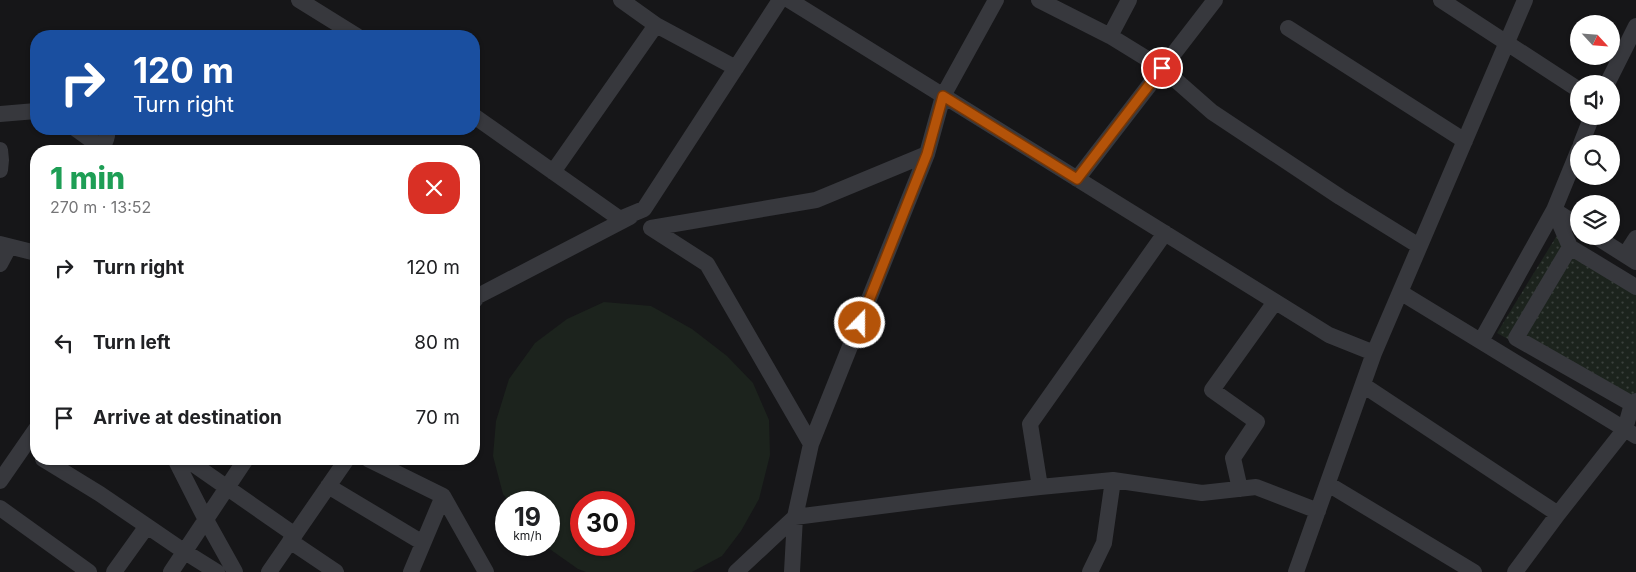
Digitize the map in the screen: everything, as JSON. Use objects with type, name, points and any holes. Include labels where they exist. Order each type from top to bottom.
[{"type":"street","points":[[299,0],[347,30]]},
{"type":"street","points":[[621,0],[656,25],[736,68]]},
{"type":"street","points":[[480,295],[644,209],[780,0]]},
{"type":"street","points":[[789,0],[1275,302],[1330,335],[1374,353]]},
{"type":"street","points":[[792,572],[795,518],[811,444],[927,154],[943,96],[996,0]]},
{"type":"street","points":[[1039,0],[1110,36],[1162,68],[1212,112],[1340,198],[1419,246]]},
{"type":"street","points":[[1110,36],[1129,0]]},
{"type":"street","points":[[1077,179],[1215,0]]},
{"type":"street","points":[[1440,0],[1570,84]]},
{"type":"street","points":[[1296,572],[1374,353],[1525,0]]},
{"type":"street","points":[[553,172],[656,25]]},
{"type":"street","points":[[1612,75],[1636,26]]},
{"type":"street","points":[[1288,28],[1464,141]]},
{"type":"street","points":[[0,114],[30,112]]},
{"type":"street","points":[[480,120],[620,219],[644,209]]},
{"type":"street","points":[[84,135],[98,145]]},
{"type":"street","points":[[0,150],[0,170]]},
{"type":"street","points":[[811,444],[707,264],[652,228],[816,200],[927,154]]},
{"type":"street","points":[[1480,341],[1554,210],[1570,170]]},
{"type":"street","points":[[1554,210],[1570,220]]},
{"type":"street","points":[[1554,210],[1570,247],[1636,287]]},
{"type":"street","points":[[1040,487],[1030,424],[1165,234]]},
{"type":"street","points":[[1609,245],[1630,259],[1636,238]]},
{"type":"street","points":[[0,264],[5,246],[30,252]]},
{"type":"street","points":[[1517,337],[1570,247]]},
{"type":"street","points":[[1400,292],[1631,432]]},
{"type":"street","points":[[1240,489],[1233,458],[1257,422],[1212,390],[1275,302]]},
{"type":"street","points":[[1480,341],[1517,337],[1634,402],[1631,432],[1558,514],[1515,572]]},
{"type":"street","points":[[1363,384],[1558,514]]},
{"type":"street","points":[[0,481],[30,451]]},
{"type":"street","points":[[53,465],[217,572]]},
{"type":"street","points":[[178,465],[235,572]]},
{"type":"street","points":[[195,465],[228,488],[336,572]]},
{"type":"street","points":[[171,572],[242,465]]},
{"type":"street","points":[[269,572],[343,465]]},
{"type":"street","points":[[380,465],[443,496],[486,572]]},
{"type":"street","points":[[1090,572],[1104,543],[1113,480]]},
{"type":"street","points":[[736,572],[795,518],[952,496],[1113,480],[1202,493],[1256,487],[1318,511]]},
{"type":"street","points":[[1328,484],[1474,572]]},
{"type":"street","points":[[328,486],[423,543]]},
{"type":"street","points":[[411,572],[443,496]]},
{"type":"street","points":[[0,508],[89,572]]},
{"type":"street","points":[[114,572],[147,526]]},
{"type":"shaded area","points":[[1559,232],[1570,239],[1570,245],[1580,245],[1636,279],[1636,402],[1629,406],[1497,333]]},
{"type":"shaded area","points":[[604,302],[651,306],[692,329],[727,356],[753,383],[769,420],[770,455],[759,499],[741,531],[722,556],[692,572],[586,572],[578,569],[560,556],[560,491],[502,491],[493,456],[496,421],[509,379],[535,343],[567,319]]},
{"type":"route","points":[[860,323],[927,154],[943,96],[1077,179],[1162,68]]}]
